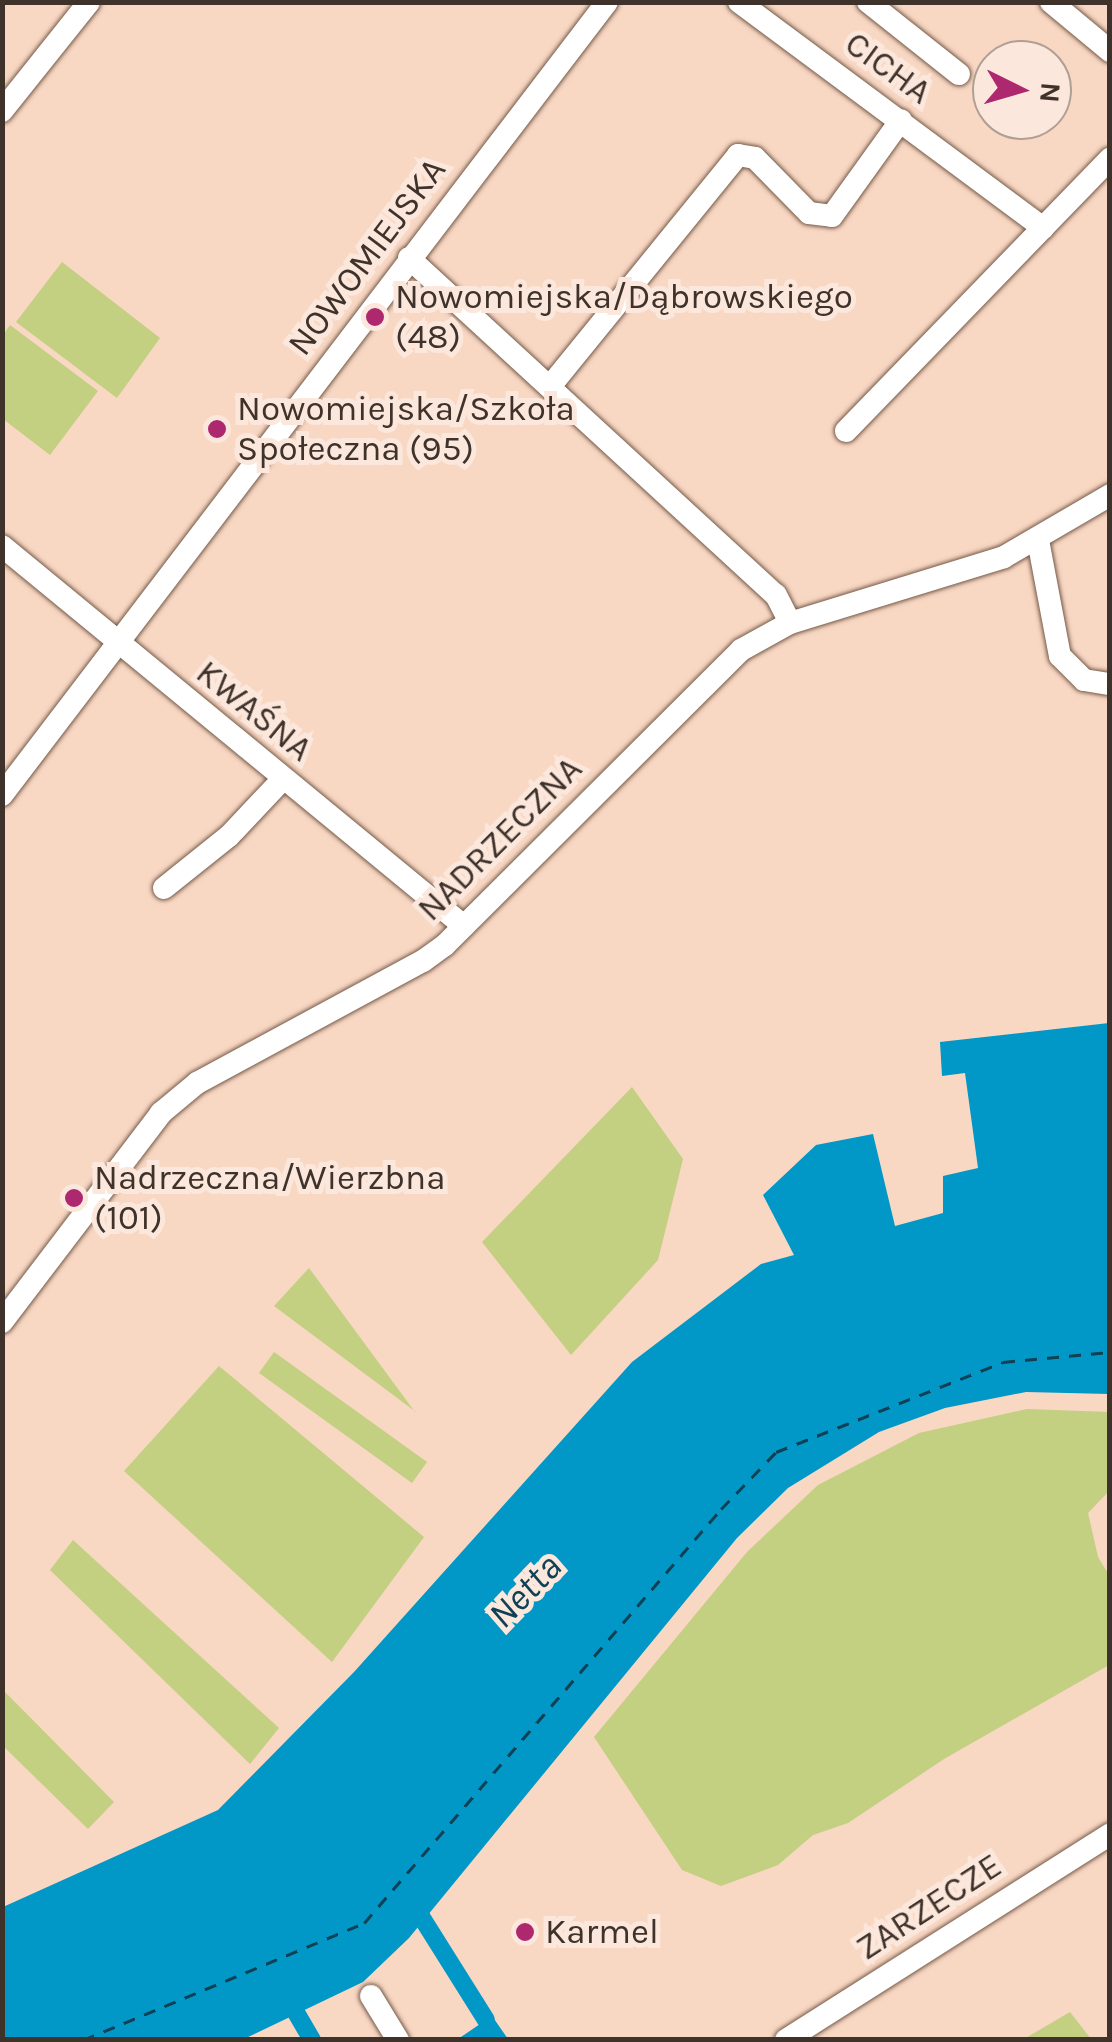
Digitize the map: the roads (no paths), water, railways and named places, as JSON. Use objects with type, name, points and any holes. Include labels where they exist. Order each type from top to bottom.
[{"type":"street","points":[[2,111],[89,2]]},
{"type":"street","name":"NOWOMIEJSKA","points":[[2,794],[607,2]]},
{"type":"street","name":"CICHA","points":[[738,2],[1043,228]]},
{"type":"street","points":[[868,2],[959,74]]},
{"type":"street","points":[[1051,2],[1110,51]]},
{"type":"street","points":[[552,384],[738,156],[755,158],[809,213],[832,216],[901,120]]},
{"type":"street","points":[[846,432],[1110,159]]},
{"type":"street","points":[[409,258],[552,384],[776,595],[790,623]]},
{"type":"street","name":"NADRZECZNA","points":[[2,1322],[161,1113],[197,1084],[424,961],[464,926],[741,650],[790,623],[1004,557],[1110,494]]},
{"type":"street","points":[[1038,540],[1060,656],[1084,680],[1110,684]]},
{"type":"street","name":"KWAŚNA","points":[[2,546],[464,926]]},
{"type":"street","points":[[164,888],[229,836],[282,780]]},
{"type":"street","name":"ZARZECZE","points":[[786,2040],[816,2032],[1110,1834]]},
{"type":"street","points":[[372,1996],[398,2040]]},
{"type":"water","name":"Netta","points":[[1109,1023],[1109,1394],[1026,1392],[945,1408],[879,1432],[788,1488],[737,1538],[409,1938],[363,1982],[244,2039],[3,2039],[3,1907],[218,1810],[354,1672],[632,1362],[761,1264],[794,1255],[763,1195],[816,1145],[873,1134],[895,1226],[943,1213],[943,1176],[978,1168],[965,1073],[942,1076],[940,1042]]},
{"type":"water","points":[[492,2016],[508,2039],[458,2039],[486,2020]]},
{"type":"waterway","points":[[412,1902],[486,2020]]},
{"type":"waterway","points":[[287,1997],[312,2040]]},
{"type":"place","name":"Nowomiejska/Dąbrowskiego (48)","points":[[375,317]]},
{"type":"place","name":"Nowomiejska/Szkoła Społeczna (95)","points":[[217,429]]},
{"type":"place","name":"Nadrzeczna/Wierzbna (101)","points":[[74,1198]]},
{"type":"place","name":"Karmel","points":[[525,1932]]}]
